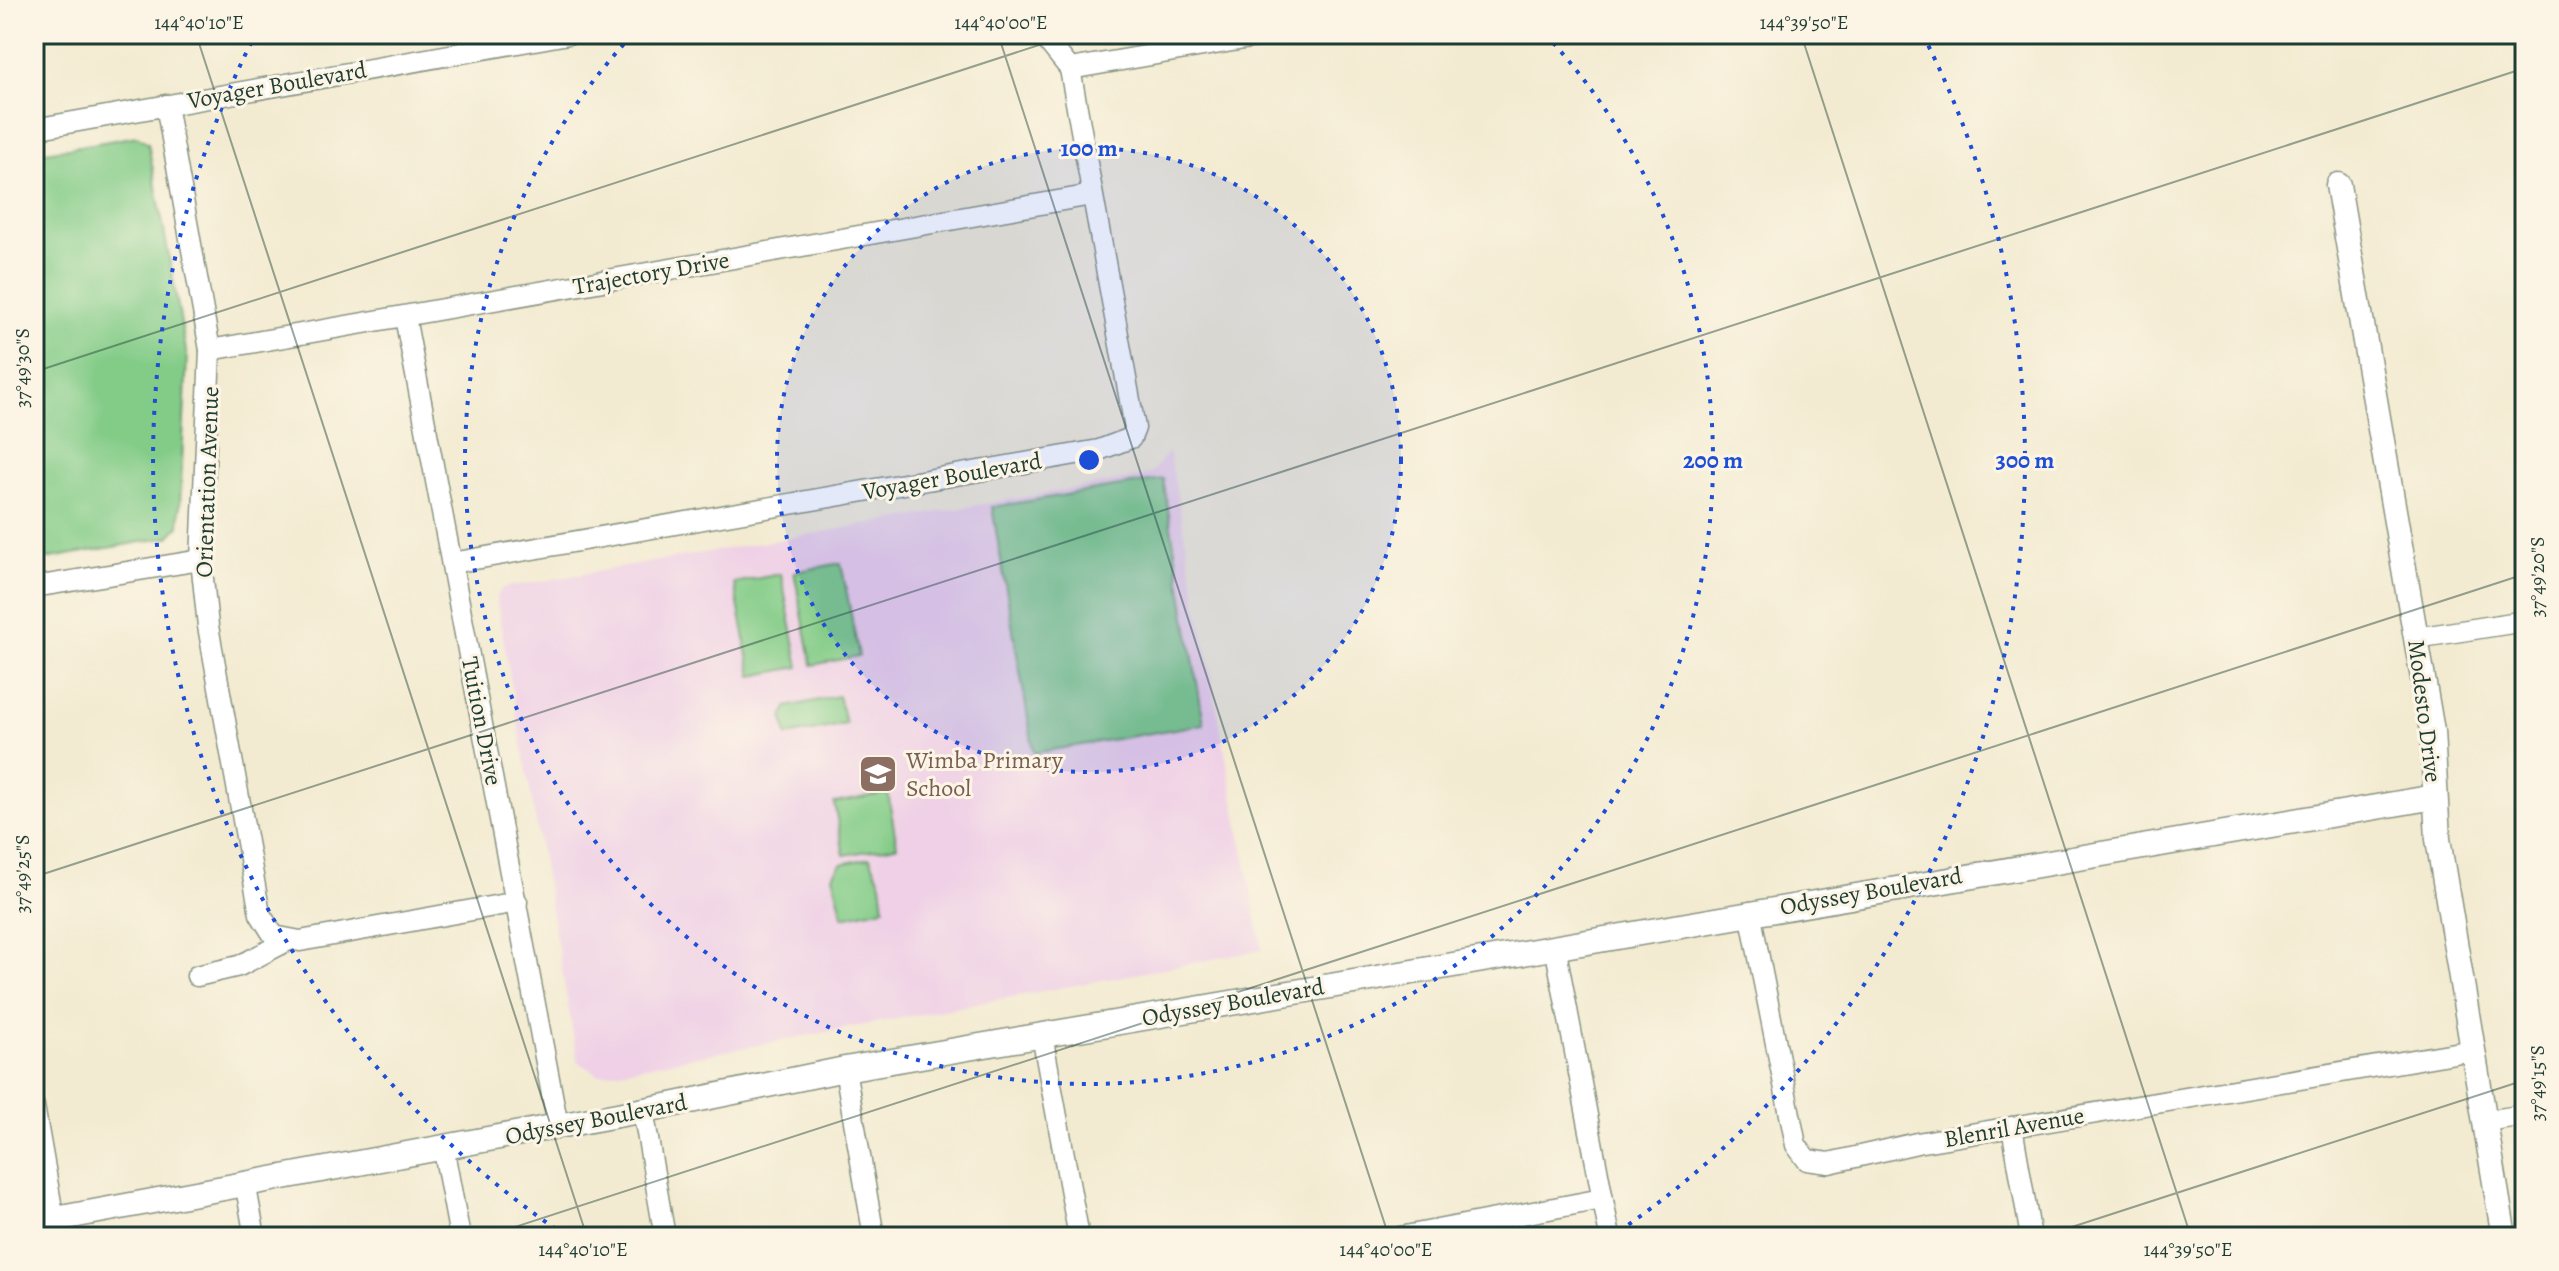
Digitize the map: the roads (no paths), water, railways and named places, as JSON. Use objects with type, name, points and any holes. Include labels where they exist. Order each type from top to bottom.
[{"type":"street","name":"Voyager Boulevard","points":[[34,129],[566,34]]},
{"type":"street","name":"Voyager Boulevard","points":[[452,563],[1121,444],[1131,438],[1135,428],[1070,69],[1042,34]]},
{"type":"street","points":[[1070,69],[1171,43],[1273,34]]},
{"type":"street","name":"Orientation Avenue","points":[[166,105],[210,350],[201,560],[208,626],[260,914],[274,936],[287,941]]},
{"type":"street","name":"Modesto Drive","points":[[2338,185],[2432,731],[2438,839],[2504,1237]]},
{"type":"street","name":"Trajectory Drive","points":[[210,350],[1092,195]]},
{"type":"street","name":"Tuition Drive","points":[[405,317],[558,1126]]},
{"type":"street","points":[[34,587],[201,560]]},
{"type":"street","points":[[2416,638],[2525,621]]},
{"type":"street","name":"Odyssey Boulevard","points":[[44,1221],[643,1110],[845,1069],[2435,797]]},
{"type":"street","points":[[197,976],[239,966],[287,941],[517,902]]},
{"type":"street","name":"Blenril Avenue","points":[[1750,912],[1796,1145],[1807,1160],[1829,1163],[2012,1127],[2473,1050]]},
{"type":"street","points":[[1555,946],[1610,1237]]},
{"type":"street","points":[[1042,1035],[1079,1237]]},
{"type":"street","points":[[845,1069],[874,1237]]},
{"type":"street","points":[[34,1106],[44,1221]]},
{"type":"street","points":[[643,1110],[665,1237]]},
{"type":"street","points":[[2485,1121],[2525,1115]]},
{"type":"street","points":[[2012,1127],[2031,1237]]},
{"type":"street","points":[[443,1146],[460,1237]]},
{"type":"street","points":[[245,1182],[255,1237]]},
{"type":"street","points":[[1400,1237],[1602,1199]]},
{"type":"place","name":"Wimba Primary School","points":[[878,774]]}]
